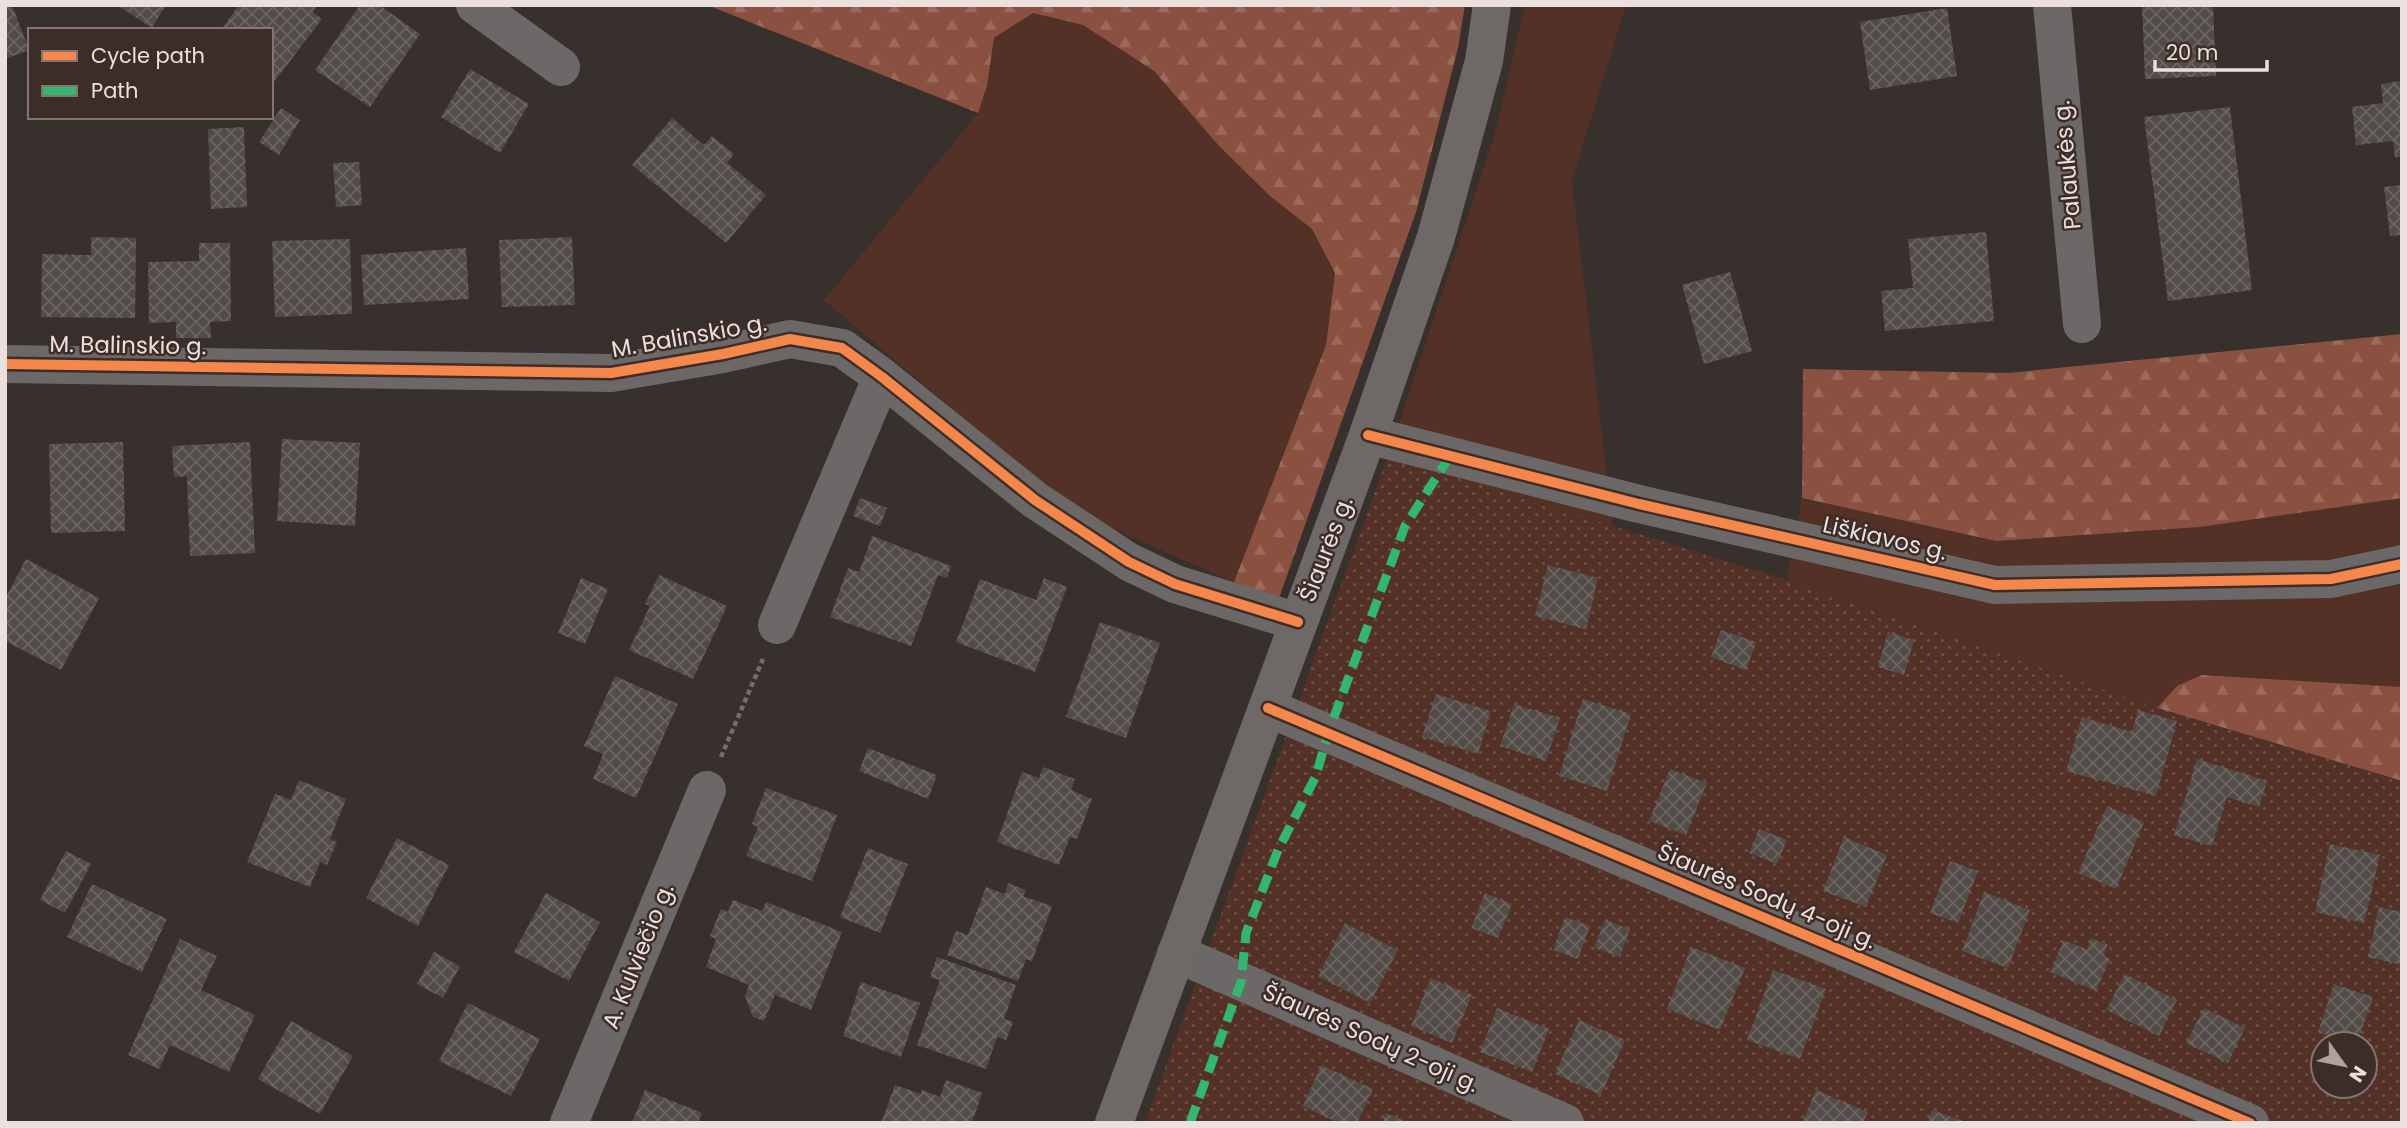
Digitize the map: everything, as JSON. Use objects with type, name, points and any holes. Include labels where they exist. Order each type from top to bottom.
[{"type":"main road","name":"Šiaurės g.","points":[[1114,1123],[1368,435],[1436,237],[1483,61],[1492,5]]},
{"type":"street","points":[[475,5],[561,67]]},
{"type":"street","name":"Palaukės g.","points":[[2052,5],[2082,324]]},
{"type":"street","name":"M. Balinskio g.","points":[[5,364],[611,373],[723,355],[790,339],[842,348],[1035,500],[1129,562],[1175,584],[1298,622]]},
{"type":"street","points":[[777,625],[882,377]]},
{"type":"street","name":"Liškiavos g.","points":[[1368,435],[1639,504],[1995,585],[2331,579],[2402,564]]},
{"type":"street","name":"Šiaurės Sodų 4-oji g.","points":[[1268,708],[2250,1123]]},
{"type":"street","name":"A. Kulviečio g.","points":[[569,1123],[707,790]]},
{"type":"street","name":"Šiaurės Sodų 2-oji g.","points":[[1176,953],[1566,1123]]},
{"type":"path","points":[[707,790],[777,625]]},
{"type":"shaded area","points":[[1525,5],[1626,5],[1572,181],[1613,527],[1388,456],[1495,133]]},
{"type":"shaded area","points":[[1033,13],[1083,25],[1154,71],[1219,146],[1270,196],[1312,229],[1335,273],[1326,345],[1234,582],[1074,512],[824,300],[978,113],[987,86],[994,39]]},
{"type":"shaded area","points":[[1388,456],[1787,580],[2157,708],[2402,781],[2402,1123],[1145,1123]]},
{"type":"shaded area","points":[[1802,498],[1996,541],[2200,527],[2402,498],[2402,687],[2202,675],[2177,686],[2157,708],[1787,580]]},
{"type":"green space","points":[[707,5],[1465,5],[1458,48],[1416,212],[1278,601],[1234,582],[1326,345],[1335,273],[1312,229],[1270,196],[1219,146],[1154,71],[1083,25],[1033,13],[994,38],[987,86],[978,113]]},
{"type":"green space","points":[[2402,334],[2402,498],[2200,527],[1996,541],[1802,498],[1803,369],[2008,373]]},
{"type":"green space","points":[[2202,675],[2402,687],[2402,781],[2157,708],[2177,686]]},
{"type":"building","points":[[5,5],[12,5],[28,50],[5,59]]},
{"type":"building","points":[[117,5],[166,5],[152,28]]},
{"type":"building","points":[[239,5],[317,5],[313,12],[322,19],[273,83],[273,28],[222,28]]},
{"type":"building","points":[[360,5],[379,5],[420,34],[370,107],[315,70]]},
{"type":"building","points":[[2142,5],[2213,5],[2216,76],[2145,79]]},
{"type":"building","points":[[1947,8],[1957,76],[1870,90],[1860,22]]},
{"type":"building","points":[[470,69],[529,104],[500,153],[441,117]]},
{"type":"building","points":[[2402,81],[2402,157],[2395,157],[2393,141],[2356,145],[2352,107],[2383,103],[2381,84]]},
{"type":"building","points":[[2230,107],[2252,290],[2168,301],[2144,117]]},
{"type":"building","points":[[281,108],[300,120],[279,155],[259,142]]},
{"type":"building","points":[[672,118],[704,145],[712,136],[734,154],[727,163],[766,195],[726,243],[632,165]]},
{"type":"building","points":[[244,127],[247,207],[211,209],[208,129]]},
{"type":"building","points":[[359,162],[362,205],[336,207],[333,163]]},
{"type":"building","points":[[2402,185],[2402,235],[2390,236],[2384,187]]},
{"type":"building","points":[[1986,232],[1994,321],[1885,331],[1881,291],[1913,288],[1908,239]]},
{"type":"building","points":[[91,237],[136,238],[135,318],[41,317],[42,254],[91,255]]},
{"type":"building","points":[[572,237],[575,305],[502,307],[499,240]]},
{"type":"building","points":[[350,239],[352,314],[275,317],[272,241]]},
{"type":"building","points":[[199,243],[230,243],[231,321],[210,322],[211,338],[176,338],[176,322],[149,323],[148,262],[199,261]]},
{"type":"building","points":[[466,248],[469,299],[364,305],[361,255]]},
{"type":"building","points":[[1730,272],[1752,351],[1704,364],[1682,285]]},
{"type":"building","points":[[282,439],[360,443],[355,526],[277,521]]},
{"type":"building","points":[[123,442],[125,531],[51,533],[49,444]]},
{"type":"building","points":[[250,442],[255,553],[190,556],[187,476],[174,477],[172,446]]},
{"type":"building","points":[[860,498],[887,508],[880,526],[853,516]]},
{"type":"building","points":[[872,536],[951,566],[947,578],[938,575],[911,646],[830,617],[848,568],[859,572]]},
{"type":"building","points":[[26,559],[99,598],[61,670],[5,641],[5,599]]},
{"type":"building","points":[[1548,565],[1598,578],[1586,629],[1535,616]]},
{"type":"building","points":[[659,575],[727,606],[693,679],[629,650],[650,606],[645,604]]},
{"type":"building","points":[[581,578],[608,589],[585,644],[558,633]]},
{"type":"building","points":[[1044,578],[1067,587],[1035,672],[956,642],[980,579],[1036,600]]},
{"type":"building","points":[[1100,622],[1160,643],[1126,738],[1066,717]]},
{"type":"building","points":[[1721,630],[1756,642],[1746,670],[1711,657]]},
{"type":"building","points":[[1888,632],[1914,640],[1904,675],[1878,667]]},
{"type":"building","points":[[615,676],[678,704],[636,798],[593,779],[603,754],[584,746]]},
{"type":"building","points":[[1436,694],[1491,711],[1478,754],[1422,737]]},
{"type":"building","points":[[1583,699],[1631,714],[1607,791],[1559,776]]},
{"type":"building","points":[[1514,704],[1560,718],[1546,761],[1500,746]]},
{"type":"building","points":[[2138,710],[2177,721],[2156,796],[2066,771],[2082,717],[2132,732]]},
{"type":"building","points":[[868,748],[937,775],[928,799],[859,771]]},
{"type":"building","points":[[2197,759],[2267,781],[2259,807],[2227,797],[2212,846],[2174,835]]},
{"type":"building","points":[[1043,767],[1075,779],[1071,790],[1092,799],[1077,839],[1070,837],[1059,865],[997,842],[1022,772],[1039,778]]},
{"type":"building","points":[[1670,769],[1707,783],[1686,835],[1649,821]]},
{"type":"building","points":[[299,780],[346,799],[330,839],[337,842],[327,865],[320,862],[310,887],[247,862],[275,794],[291,800]]},
{"type":"building","points":[[766,788],[837,815],[812,881],[746,856],[758,827],[752,824]]},
{"type":"building","points":[[2107,806],[2144,822],[2116,889],[2078,873]]},
{"type":"building","points":[[1759,829],[1787,840],[1777,864],[1749,853]]},
{"type":"building","points":[[1844,837],[1887,855],[1866,907],[1823,891]]},
{"type":"building","points":[[397,838],[449,865],[418,926],[366,898]]},
{"type":"building","points":[[2330,844],[2380,855],[2364,923],[2315,912]]},
{"type":"building","points":[[868,848],[908,864],[880,933],[840,917]]},
{"type":"building","points":[[66,851],[91,864],[65,913],[40,900]]},
{"type":"building","points":[[1950,861],[1978,871],[1958,923],[1930,913]]},
{"type":"building","points":[[1008,883],[1026,890],[1023,896],[1052,906],[1032,961],[1026,959],[1018,981],[947,955],[956,931],[968,935],[986,887],[1005,894]]},
{"type":"building","points":[[92,884],[167,919],[142,972],[67,937]]},
{"type":"building","points":[[1984,892],[2030,910],[2008,968],[1962,951]]},
{"type":"building","points":[[546,893],[600,922],[569,981],[514,952]]},
{"type":"building","points":[[1485,893],[1512,904],[1498,938],[1471,928]]},
{"type":"building","points":[[733,900],[762,911],[766,902],[842,932],[811,1010],[775,995],[764,1021],[753,1017],[745,996],[749,985],[706,967],[716,939],[710,936],[721,909],[728,912]]},
{"type":"building","points":[[2379,907],[2402,912],[2402,965],[2368,957]]},
{"type":"building","points":[[1565,917],[1590,926],[1578,959],[1553,950]]},
{"type":"building","points":[[1605,920],[1630,929],[1620,957],[1594,948]]},
{"type":"building","points":[[1345,923],[1398,950],[1370,1003],[1318,976]]},
{"type":"building","points":[[2091,938],[2108,945],[2103,956],[2110,959],[2096,991],[2050,972],[2064,940],[2087,950]]},
{"type":"building","points":[[180,939],[217,956],[201,990],[255,1015],[229,1072],[170,1045],[159,1069],[128,1055]]},
{"type":"building","points":[[1691,947],[1745,968],[1720,1030],[1667,1009]]},
{"type":"building","points":[[434,952],[460,966],[443,998],[417,984]]},
{"type":"building","points":[[937,957],[1016,985],[1004,1019],[1013,1022],[1006,1040],[997,1037],[986,1069],[917,1045],[940,980],[930,977]]},
{"type":"building","points":[[1773,970],[1826,989],[1800,1059],[1747,1040]]},
{"type":"building","points":[[2125,974],[2177,1000],[2159,1036],[2106,1010]]},
{"type":"building","points":[[1431,978],[1472,995],[1452,1043],[1411,1026]]},
{"type":"building","points":[[861,982],[920,1003],[901,1057],[843,1036]]},
{"type":"building","points":[[2334,984],[2373,997],[2362,1030],[2319,1030]]},
{"type":"building","points":[[468,1003],[540,1039],[511,1096],[439,1061]]},
{"type":"building","points":[[1497,1008],[1549,1029],[1532,1072],[1480,1052]]},
{"type":"building","points":[[2204,1008],[2245,1028],[2228,1063],[2186,1043]]},
{"type":"building","points":[[1579,1020],[1625,1040],[1601,1095],[1555,1074]]},
{"type":"building","points":[[291,1021],[353,1056],[320,1114],[258,1079]]},
{"type":"building","points":[[1321,1065],[1373,1089],[1357,1123],[1339,1123],[1303,1106]]},
{"type":"building","points":[[946,1080],[982,1093],[972,1123],[881,1123],[895,1085],[921,1094],[922,1090],[940,1097]]},
{"type":"building","points":[[645,1090],[702,1113],[698,1123],[632,1123]]},
{"type":"building","points":[[1816,1090],[1868,1112],[1863,1123],[1802,1123]]},
{"type":"building","points":[[1932,1110],[1966,1122],[1966,1123],[1928,1123]]},
{"type":"building","points":[[1386,1113],[1409,1123],[1382,1123]]},
{"type":"marked path","points":[[1190,1123],[1241,982],[1246,933],[1278,850],[1316,776],[1328,733],[1405,526],[1450,456]]},
{"type":"cycle path","points":[[5,364],[611,373],[723,354],[790,339],[842,348],[1035,500],[1129,562],[1175,584],[1298,622]]},
{"type":"cycle path","points":[[1368,435],[1639,504],[1995,585],[2331,579],[2402,564]]},
{"type":"cycle path","points":[[1268,708],[2250,1123]]}]
